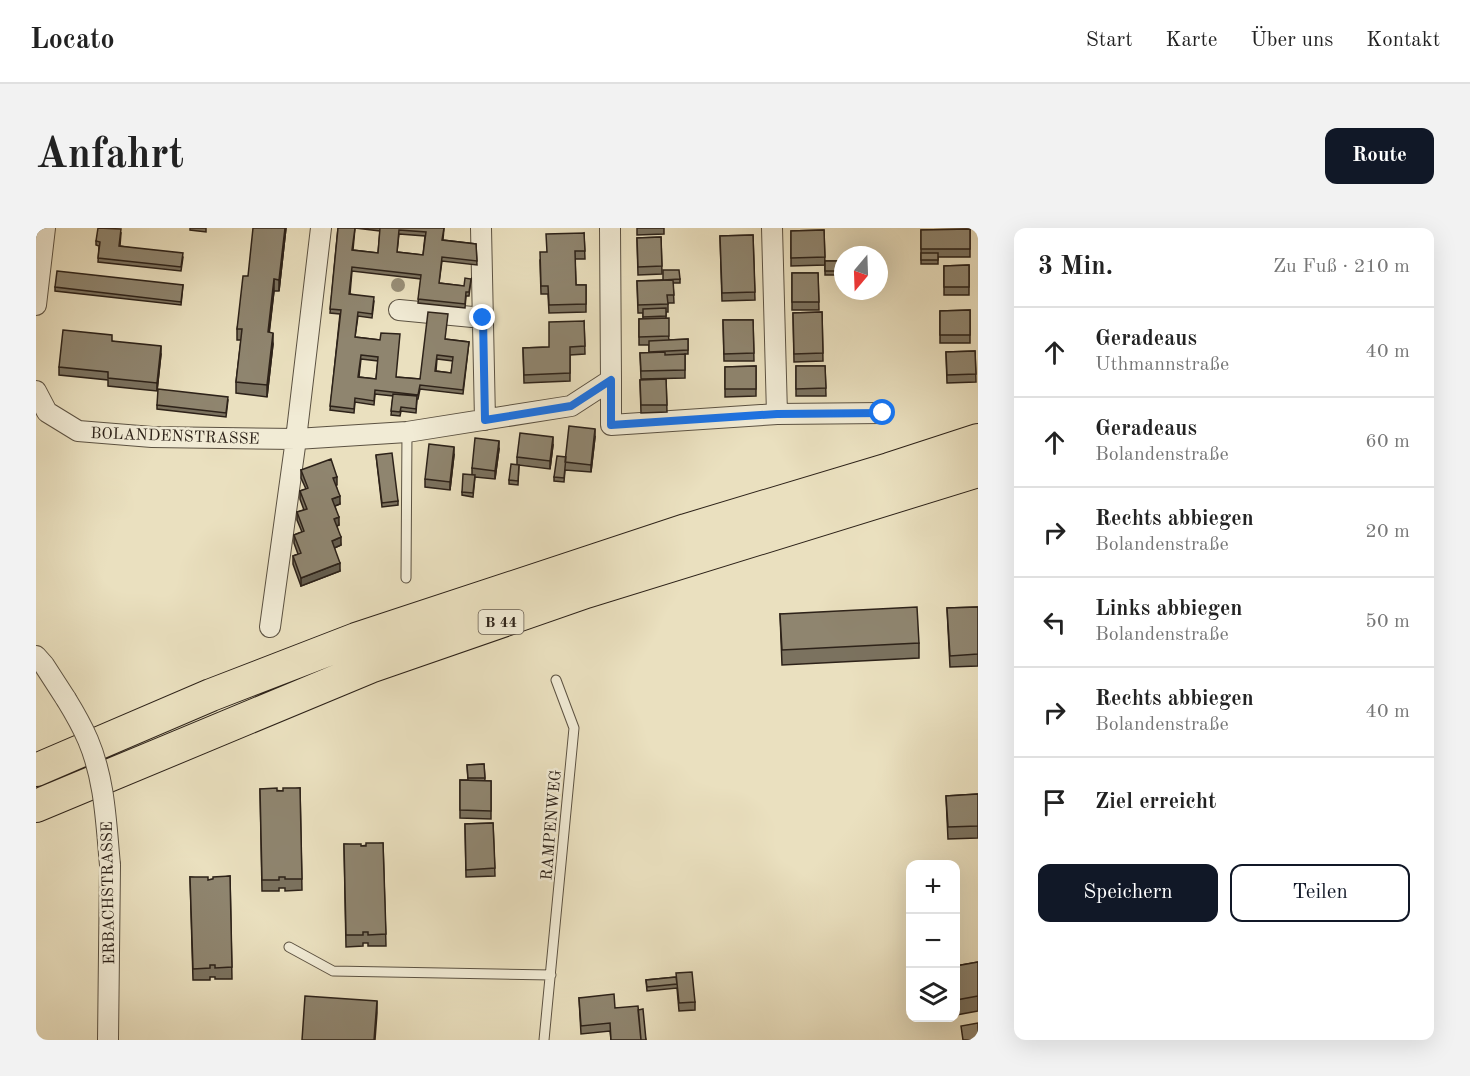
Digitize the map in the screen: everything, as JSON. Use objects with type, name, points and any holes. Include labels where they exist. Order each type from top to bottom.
[{"type":"highway","name":"B 44","points":[[36,770],[211,695],[356,639],[686,530],[978,440]]},
{"type":"highway","name":"B 44","points":[[36,806],[370,667],[586,592],[978,471]]},
{"type":"street","points":[[36,299],[45,228]]},
{"type":"street","points":[[270,627],[296,439],[321,228]]},
{"type":"street","points":[[481,228],[485,420]]},
{"type":"street","points":[[610,228],[611,425],[777,414],[883,413]]},
{"type":"street","points":[[772,228],[777,414]]},
{"type":"street","points":[[399,310],[483,318]]},
{"type":"street","name":"BOLANDENSTRASSE","points":[[36,391],[47,412],[78,431],[152,437],[296,439],[407,432],[571,406],[611,380]]},
{"type":"street","name":"ERBACHSTRASSE","points":[[36,656],[66,699],[88,740],[96,762],[104,803],[110,865],[108,1040]]},
{"type":"lane","points":[[406,578],[407,432]]},
{"type":"lane","name":"RAMPENWEG","points":[[544,1040],[574,728],[556,680]]},
{"type":"lane","points":[[289,947],[333,971],[550,975]]},
{"type":"building","points":[[98,228],[121,229],[119,246],[183,253],[181,267],[98,258],[100,242],[96,241]]},
{"type":"building","points":[[253,228],[285,228],[279,280],[274,279],[268,332],[273,333],[267,385],[236,382],[242,329],[237,329],[243,276],[248,276]]},
{"type":"building","points":[[338,228],[355,228],[352,250],[378,253],[380,228],[444,228],[442,240],[476,244],[477,261],[442,257],[439,283],[464,286],[465,278],[471,279],[469,292],[466,292],[465,304],[418,299],[421,275],[352,267],[349,294],[374,297],[372,314],[358,312],[355,337],[380,340],[381,333],[400,334],[396,377],[420,379],[428,312],[448,314],[445,339],[469,342],[463,390],[420,385],[418,395],[375,390],[374,401],[355,398],[354,409],[330,406],[341,310],[330,309]],"holes":[[[399,230],[426,232],[423,255],[397,252]],[[361,355],[378,357],[376,379],[358,377]],[[437,355],[453,357],[451,373],[435,371]]]},
{"type":"building","points":[[970,229],[970,249],[921,249],[921,230]]},
{"type":"building","points":[[824,230],[825,257],[791,258],[791,231]]},
{"type":"building","points":[[584,233],[585,251],[575,251],[576,285],[586,285],[586,304],[549,305],[548,286],[541,286],[540,252],[547,252],[546,234]]},
{"type":"building","points":[[753,235],[755,292],[722,293],[720,236]]},
{"type":"building","points":[[661,237],[662,266],[638,267],[637,238]]},
{"type":"building","points":[[921,253],[938,253],[938,260],[921,260]]},
{"type":"building","points":[[825,261],[834,261],[834,271],[825,271]]},
{"type":"building","points":[[969,265],[969,287],[944,287],[944,266]]},
{"type":"building","points":[[663,270],[679,270],[680,279],[663,280]]},
{"type":"building","points":[[57,271],[183,285],[181,302],[55,287]]},
{"type":"building","points":[[792,273],[818,273],[819,302],[792,302]]},
{"type":"building","points":[[673,280],[674,295],[667,295],[668,304],[638,305],[637,281]]},
{"type":"building","points":[[666,308],[666,316],[643,317],[643,309]]},
{"type":"building","points":[[970,310],[970,335],[940,335],[940,311]]},
{"type":"building","points":[[822,312],[823,353],[794,354],[793,313]]},
{"type":"building","points":[[669,318],[669,336],[639,337],[639,319]]},
{"type":"building","points":[[723,320],[753,320],[754,353],[724,354]]},
{"type":"building","points":[[584,321],[585,346],[570,347],[570,373],[524,375],[523,348],[549,347],[549,322]]},
{"type":"building","points":[[63,330],[112,335],[112,341],[161,346],[157,383],[108,378],[108,372],[59,367]]},
{"type":"building","points":[[688,339],[688,350],[649,352],[649,341]]},
{"type":"building","points":[[975,351],[976,374],[947,375],[946,352]]},
{"type":"building","points":[[665,352],[665,355],[685,354],[685,370],[641,371],[640,353]]},
{"type":"building","points":[[756,366],[756,389],[725,389],[725,367]]},
{"type":"building","points":[[796,366],[825,366],[826,388],[796,389]]},
{"type":"building","points":[[666,379],[667,405],[641,405],[640,380]]},
{"type":"building","points":[[158,389],[228,397],[226,413],[157,405]]},
{"type":"building","points":[[393,394],[417,396],[416,409],[401,407],[400,412],[391,411]]},
{"type":"building","points":[[569,426],[595,429],[591,465],[565,462]]},
{"type":"building","points":[[520,433],[553,437],[550,461],[517,457]]},
{"type":"building","points":[[475,438],[499,441],[495,471],[472,468]]},
{"type":"building","points":[[429,444],[454,447],[450,482],[425,479]]},
{"type":"building","points":[[392,453],[398,501],[382,503],[376,455]]},
{"type":"building","points":[[557,456],[566,457],[564,478],[554,477]]},
{"type":"building","points":[[331,459],[337,477],[333,478],[340,496],[332,499],[339,517],[334,519],[341,537],[332,541],[340,563],[301,578],[293,556],[301,553],[294,535],[304,531],[297,512],[307,509],[300,491],[308,488],[301,470]]},
{"type":"building","points":[[511,464],[519,465],[518,481],[509,480]]},
{"type":"building","points":[[463,474],[475,475],[473,493],[462,492]]},
{"type":"building","points":[[917,607],[919,643],[782,650],[780,614]]},
{"type":"building","points":[[978,607],[978,654],[950,656],[947,608]]},
{"type":"building","points":[[484,764],[485,778],[468,778],[467,765]]},
{"type":"building","points":[[460,780],[491,781],[491,811],[460,810]]},
{"type":"building","points":[[277,788],[277,791],[283,791],[283,788],[300,788],[302,879],[279,877],[279,880],[262,880],[260,789]]},
{"type":"building","points":[[978,794],[978,826],[948,827],[946,796]]},
{"type":"building","points":[[493,823],[495,868],[466,870],[465,824]]},
{"type":"building","points":[[366,843],[383,843],[386,934],[368,935],[368,932],[363,932],[363,935],[346,935],[344,844],[366,846]]},
{"type":"building","points":[[230,876],[232,967],[215,968],[215,965],[210,965],[210,968],[193,969],[190,877],[208,877],[208,880],[213,877]]},
{"type":"building","points":[[978,962],[978,996],[960,999],[960,965]]},
{"type":"building","points":[[692,972],[695,1002],[679,1003],[676,973]]},
{"type":"building","points":[[676,977],[677,984],[647,987],[646,980]]},
{"type":"building","points":[[614,994],[615,1008],[638,1006],[641,1040],[611,1040],[610,1023],[581,1026],[579,998]]},
{"type":"building","points":[[305,996],[377,1001],[374,1040],[302,1040]]},
{"type":"building","points":[[643,1009],[646,1040],[641,1040],[638,1010]]},
{"type":"building","points":[[978,1023],[978,1040],[963,1040],[961,1026]]},
{"type":"route","points":[[483,318],[485,420],[571,406],[611,380],[611,425],[777,414],[883,413]]}]
